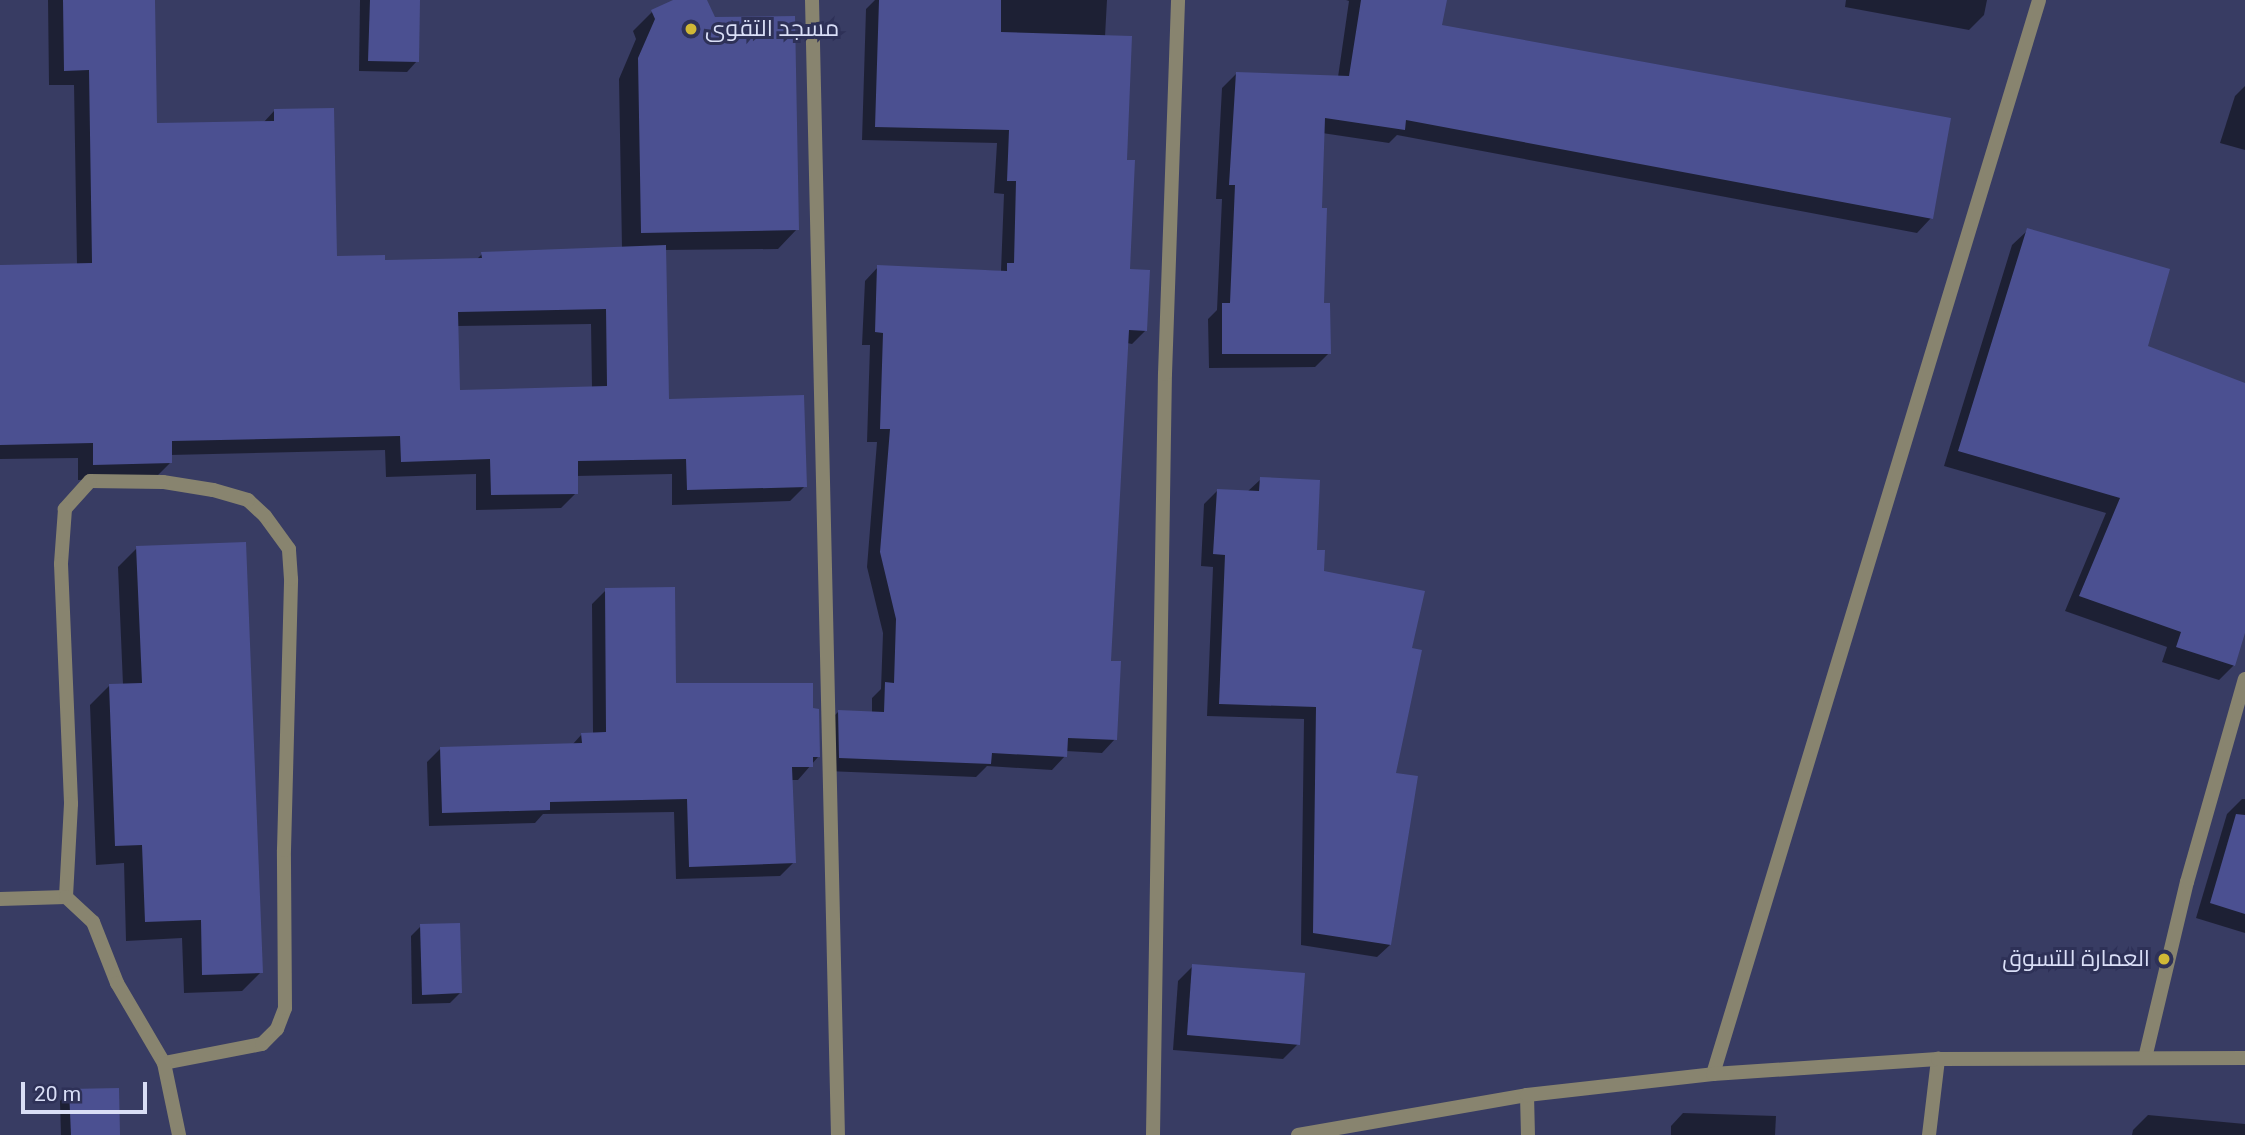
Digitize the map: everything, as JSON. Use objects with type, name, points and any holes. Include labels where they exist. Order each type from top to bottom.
[{"type":"street","points":[[812,0],[838,1135]]},
{"type":"street","points":[[1153,1135],[1165,374],[1178,0]]},
{"type":"street","points":[[1713,1074],[2039,0]]},
{"type":"street","points":[[66,897],[71,804],[61,565],[65,509],[90,481],[163,482],[213,490],[248,500],[265,516],[289,548],[291,569],[284,850],[285,1008],[277,1030],[262,1044],[164,1063]]},
{"type":"street","points":[[2145,1058],[2187,882],[2245,679]]},
{"type":"street","points":[[0,899],[66,897],[93,922],[117,983],[164,1063],[178,1135]]},
{"type":"street","points":[[1298,1135],[1527,1095],[1713,1074],[1938,1059],[2245,1058]]},
{"type":"street","points":[[1929,1135],[1938,1059]]},
{"type":"street","points":[[1527,1095],[1528,1135]]},
{"type":"building","points":[[63,0],[155,0],[157,123],[274,121],[274,109],[334,108],[337,256],[385,255],[385,260],[482,258],[481,252],[666,245],[669,399],[804,395],[807,487],[687,490],[686,459],[578,461],[578,494],[491,495],[490,459],[401,462],[400,436],[172,441],[172,463],[93,465],[93,443],[0,445],[0,265],[92,263],[89,70],[64,71]],"holes":[[[606,309],[607,386],[460,390],[458,312]]]},
{"type":"building","points":[[370,0],[420,0],[419,62],[368,61]]},
{"type":"building","points":[[673,0],[707,0],[715,17],[795,16],[799,230],[641,233],[638,58],[655,19],[651,10]]},
{"type":"building","points":[[879,0],[1001,0],[1001,32],[1132,36],[1127,160],[1135,160],[1130,269],[1150,270],[1147,331],[1129,330],[1111,661],[1121,661],[1117,740],[1068,738],[1067,757],[992,753],[991,764],[839,758],[838,710],[884,712],[885,682],[894,683],[896,619],[880,552],[890,429],[880,429],[883,333],[875,332],[877,265],[1007,271],[1007,263],[1014,263],[1016,181],[1007,181],[1009,130],[875,127]]},
{"type":"building","points":[[1361,0],[1447,0],[1442,25],[1951,118],[1933,219],[1406,120],[1405,130],[1325,118],[1322,208],[1327,208],[1324,303],[1330,303],[1331,354],[1222,354],[1222,303],[1230,303],[1235,185],[1229,185],[1236,72],[1349,76]]},
{"type":"building","points":[[2027,228],[2170,269],[2148,346],[2245,383],[2245,633],[2235,666],[2176,647],[2181,632],[2079,596],[2120,498],[1958,451]]},
{"type":"building","points":[[1260,477],[1320,480],[1317,550],[1325,550],[1324,571],[1425,591],[1412,648],[1422,650],[1396,773],[1418,776],[1391,945],[1313,933],[1316,707],[1219,704],[1225,555],[1213,554],[1217,489],[1259,491]]},
{"type":"building","points":[[246,542],[263,973],[202,975],[201,920],[145,922],[142,845],[115,846],[109,684],[142,683],[136,546]]},
{"type":"building","points":[[675,587],[676,683],[813,683],[813,708],[819,709],[820,757],[813,757],[813,767],[792,767],[796,863],[689,867],[687,799],[550,802],[550,810],[442,813],[440,747],[582,743],[581,733],[606,732],[605,588]]},
{"type":"building","points":[[2236,814],[2245,815],[2245,914],[2210,903]]},
{"type":"building","points":[[460,923],[462,993],[422,995],[420,924]]},
{"type":"building","points":[[1192,964],[1305,973],[1300,1045],[1187,1035]]},
{"type":"building","points":[[119,1088],[120,1135],[71,1135],[69,1089]]},
{"type":"place","name":"مسجد التقوى","points":[[691,29]]},
{"type":"place","name":"العمارة للتسوق","points":[[2164,959]]}]
